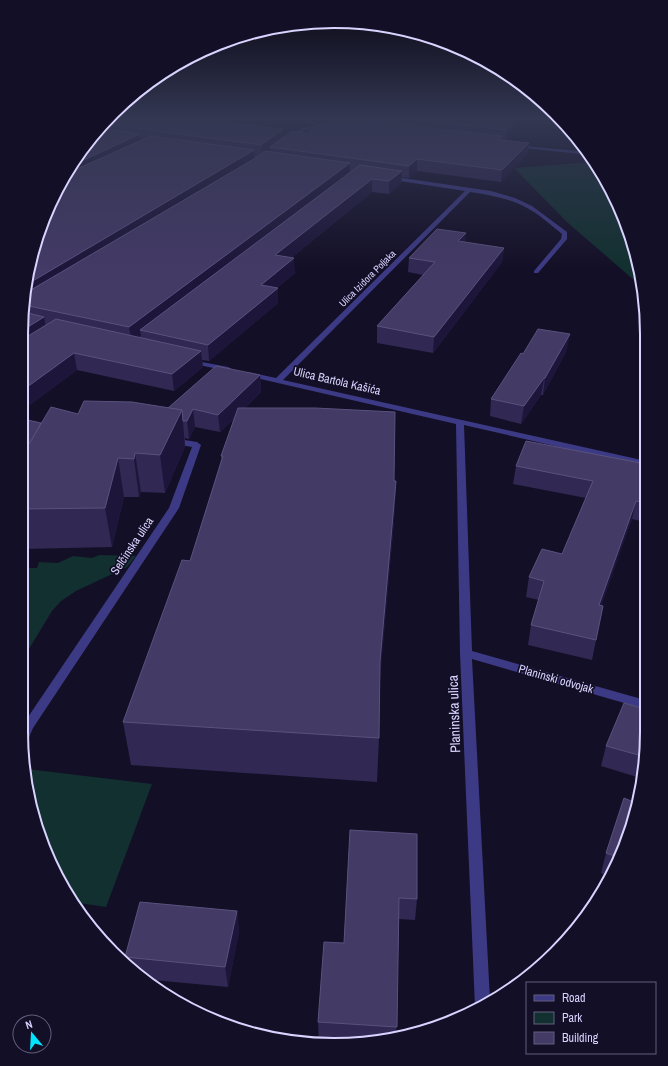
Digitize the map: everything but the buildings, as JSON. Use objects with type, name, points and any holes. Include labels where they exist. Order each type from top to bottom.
[{"type":"street","points":[[382,177],[491,193],[523,203],[565,233],[564,239],[536,272]]},
{"type":"street","name":"Ulica Izidora Poljaka","points":[[278,380],[469,190]]},
{"type":"street","name":"Ulica Bartola Kašića","points":[[184,359],[640,463]]},
{"type":"street","name":"Planinska ulica","points":[[460,422],[466,653],[482,1000]]},
{"type":"street","name":"Selčinska ulica","points":[[28,722],[174,508],[197,445],[159,438]]},
{"type":"street","name":"Planinski odvojak","points":[[466,653],[640,704]]},
{"type":"green space","points":[[515,169],[591,169],[617,217],[630,255],[635,281],[567,222]]},
{"type":"green space","points":[[99,555],[136,556],[127,567],[76,591],[61,601],[52,611],[28,650],[28,568],[37,568],[39,562],[58,563],[73,556],[92,558]]},
{"type":"green space","points":[[31,769],[152,784],[106,907],[81,903],[69,885],[51,849],[44,830],[38,811]]}]
